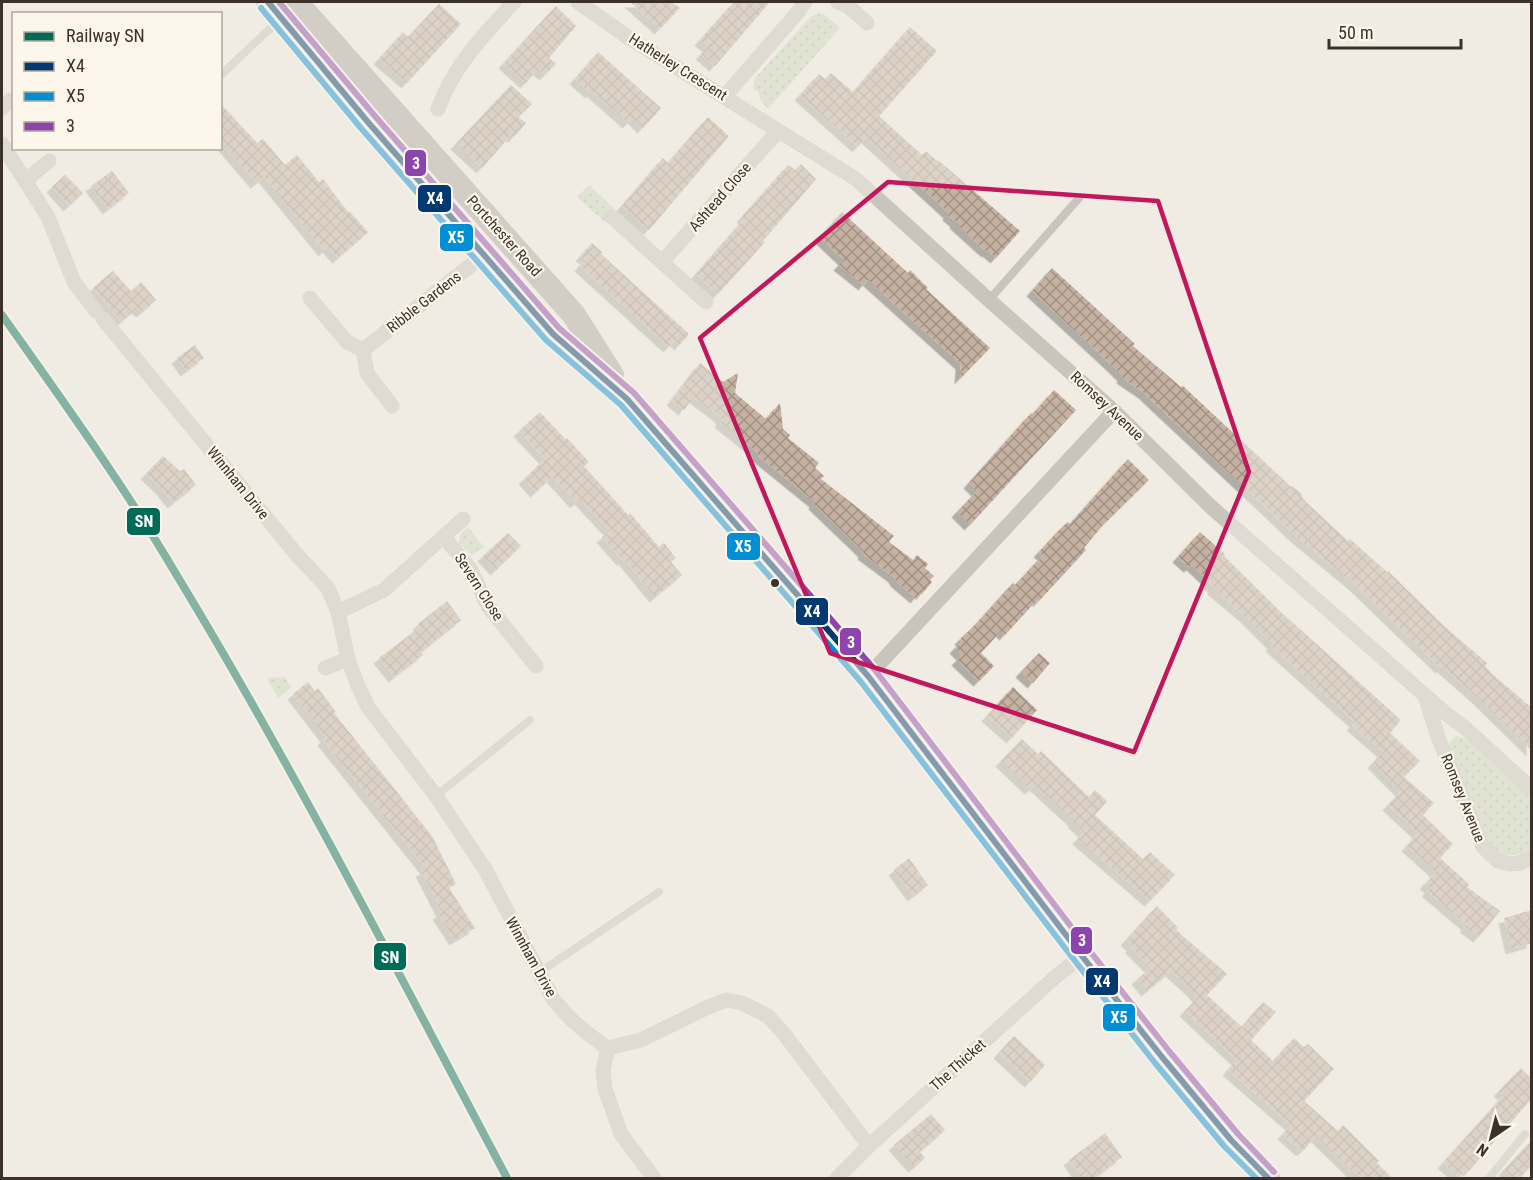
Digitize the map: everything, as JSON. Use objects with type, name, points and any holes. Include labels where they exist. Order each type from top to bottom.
[{"type":"main road","name":"Portchester Road","points":[[282,7],[366,121],[553,334],[627,399],[868,676],[945,772],[1082,956],[1197,1099],[1268,1179]]},
{"type":"main road","name":"Portchester Road","points":[[282,7],[574,315],[627,399]]},
{"type":"street","points":[[438,109],[451,77],[513,2]]},
{"type":"street","name":"Hatherley Crescent","points":[[578,2],[629,38],[778,131]]},
{"type":"street","points":[[725,96],[805,2]]},
{"type":"street","points":[[838,2],[848,6],[867,23]]},
{"type":"street","name":"Ashtead Close","points":[[662,262],[778,131]]},
{"type":"street","name":"Romsey Avenue","points":[[778,131],[856,179],[1114,411],[1210,506],[1532,789]]},
{"type":"street","name":"Winnham Drive","points":[[2,144],[48,217],[74,282],[297,555],[328,588],[338,612],[348,660],[368,707],[436,796],[485,869],[553,999],[567,1017],[586,1034],[608,1048]]},
{"type":"street","points":[[26,180],[49,161]]},
{"type":"street","points":[[612,217],[706,302]]},
{"type":"street","name":"Ribble Gardens","points":[[363,350],[485,254]]},
{"type":"street","points":[[310,298],[347,342],[363,350],[367,373],[392,406]]},
{"type":"street","points":[[868,676],[1114,411]]},
{"type":"street","name":"Severn Close","points":[[338,612],[384,590],[463,519]]},
{"type":"street","name":"Severn Close","points":[[444,537],[471,570],[488,606],[536,666]]},
{"type":"street","points":[[326,668],[348,660]]},
{"type":"street","name":"Romsey Avenue","points":[[1425,696],[1438,737],[1483,847],[1498,861],[1509,864],[1520,863],[1532,857]]},
{"type":"street","name":"The Thicket","points":[[837,1179],[869,1146],[1054,978],[1082,956]]},
{"type":"street","points":[[654,1179],[621,1134],[605,1089],[603,1070],[608,1048],[640,1040],[726,1000],[742,1003],[768,1016],[869,1146]]},
{"type":"lane","points":[[222,74],[282,7]]},
{"type":"lane","points":[[988,300],[1079,198]]},
{"type":"lane","points":[[436,796],[530,720]]},
{"type":"lane","points":[[540,972],[659,892]]},
{"type":"lane","points":[[1489,1179],[1525,1134]]},
{"type":"highlighted area","points":[[888,182],[1158,201],[1249,472],[1134,752],[830,653],[700,338]]},
{"type":"green space","points":[[819,13],[825,15],[840,28],[768,109],[761,101],[758,91],[753,89],[755,78],[811,16]]},
{"type":"green space","points":[[589,185],[617,211],[606,223],[577,197]]},
{"type":"green space","points":[[468,527],[484,547],[472,555],[459,543],[460,534]]},
{"type":"green space","points":[[285,677],[291,688],[278,698],[267,678]]},
{"type":"green space","points":[[1457,736],[1468,740],[1531,798],[1532,848],[1522,854],[1504,856],[1492,847],[1449,747],[1451,740]]},
{"type":"building","points":[[630,2],[671,2],[680,8],[660,29]]},
{"type":"building","points":[[734,2],[770,2],[715,66],[701,54],[708,47],[700,40]]},
{"type":"building","points":[[439,4],[461,24],[407,83],[379,59],[403,32],[408,37]]},
{"type":"building","points":[[556,6],[576,26],[549,58],[556,64],[545,75],[538,69],[526,83],[504,63]]},
{"type":"building","points":[[910,27],[937,51],[879,116],[922,155],[926,151],[938,160],[1020,231],[996,258],[955,223],[948,215],[949,213],[866,137],[858,147],[800,95],[819,74],[825,79],[831,73],[853,92]]},
{"type":"building","points":[[598,52],[661,108],[643,128],[633,118],[628,123],[575,79]]},
{"type":"building","points":[[511,85],[532,104],[518,117],[526,123],[514,137],[511,135],[482,168],[456,144]]},
{"type":"building","points":[[222,105],[257,143],[263,139],[285,165],[297,155],[319,182],[323,179],[348,212],[368,232],[338,258],[328,247],[324,251],[264,177],[256,183],[222,143]]},
{"type":"building","points":[[708,117],[729,136],[649,230],[622,206],[663,158],[668,163]]},
{"type":"building","points":[[801,164],[816,179],[763,241],[765,242],[718,294],[696,274],[788,165],[795,170]]},
{"type":"building","points":[[112,171],[129,193],[108,209],[91,186]]},
{"type":"building","points":[[65,175],[83,193],[69,206],[52,187]]},
{"type":"building","points":[[842,212],[908,273],[910,270],[928,288],[926,289],[990,348],[960,379],[961,364],[868,280],[864,285],[839,265],[844,260],[820,237]]},
{"type":"building","points":[[592,243],[602,252],[601,254],[689,334],[680,345],[675,340],[669,347],[580,266],[586,259],[581,256]]},
{"type":"building","points":[[1052,268],[1135,344],[1133,346],[1181,387],[1183,386],[1291,487],[1302,494],[1306,502],[1348,541],[1350,539],[1388,571],[1444,626],[1487,663],[1485,666],[1491,673],[1532,708],[1532,751],[1354,584],[1298,538],[1144,393],[1122,378],[1123,376],[1114,367],[1032,291]]},
{"type":"building","points":[[113,271],[131,291],[141,282],[156,300],[142,312],[137,308],[121,322],[93,288]]},
{"type":"building","points":[[195,345],[204,358],[186,371],[177,358]]},
{"type":"building","points":[[700,363],[723,382],[738,373],[735,393],[766,419],[780,403],[783,429],[790,435],[788,438],[819,463],[815,468],[824,476],[821,479],[894,536],[889,542],[913,560],[917,555],[928,564],[925,568],[934,576],[922,594],[920,593],[916,598],[894,577],[863,554],[864,552],[814,504],[815,502],[720,422],[722,420],[718,415],[694,397],[684,410],[672,400]]},
{"type":"building","points":[[1054,390],[1076,410],[970,525],[957,512],[977,491],[969,483]]},
{"type":"building","points":[[540,412],[589,462],[584,466],[628,515],[630,513],[659,547],[664,543],[676,558],[671,562],[682,575],[655,597],[624,559],[623,561],[602,537],[610,531],[580,499],[576,503],[552,477],[536,492],[524,479],[545,459],[519,431]]},
{"type":"building","points":[[163,456],[180,471],[184,469],[196,485],[173,503],[146,474]]},
{"type":"building","points":[[1128,459],[1149,480],[1103,525],[1084,548],[1086,550],[1039,601],[1037,600],[1005,635],[1001,631],[981,653],[994,666],[979,681],[957,660],[962,655],[955,648],[962,641],[960,639],[1043,555],[1039,552],[1062,527],[1068,522],[1070,524]]},
{"type":"building","points":[[1200,532],[1225,554],[1224,556],[1282,613],[1401,720],[1390,733],[1420,761],[1404,777],[1434,803],[1423,815],[1453,844],[1440,858],[1469,884],[1467,887],[1500,911],[1479,937],[1427,891],[1430,888],[1425,884],[1436,872],[1407,846],[1418,833],[1388,805],[1401,791],[1373,763],[1383,752],[1352,725],[1355,722],[1271,646],[1273,644],[1213,589],[1210,582],[1192,565],[1189,567],[1178,557]]},
{"type":"building","points":[[508,533],[521,546],[496,570],[483,556]]},
{"type":"building","points":[[447,601],[461,620],[421,652],[423,655],[394,677],[379,658],[420,627],[418,624]]},
{"type":"building","points":[[1039,653],[1050,663],[1033,683],[1021,672]]},
{"type":"building","points":[[308,682],[315,691],[318,688],[336,712],[334,713],[432,836],[456,884],[449,888],[475,928],[455,940],[438,914],[442,912],[421,871],[426,869],[323,740],[326,737],[293,694]]},
{"type":"building","points":[[1013,687],[1037,710],[1012,738],[987,716]]},
{"type":"building","points":[[1022,739],[1038,754],[1041,751],[1089,797],[1095,790],[1107,801],[1095,815],[1143,859],[1150,852],[1175,875],[1150,901],[1078,839],[1084,832],[1074,821],[1035,785],[1030,789],[1001,761]]},
{"type":"building","points":[[909,858],[928,885],[913,896],[894,870]]},
{"type":"building","points":[[1157,906],[1178,928],[1176,930],[1227,974],[1207,995],[1242,1027],[1263,1002],[1276,1012],[1251,1040],[1273,1061],[1294,1038],[1304,1047],[1308,1044],[1334,1069],[1304,1101],[1338,1131],[1343,1125],[1379,1161],[1377,1163],[1393,1179],[1360,1179],[1316,1136],[1304,1150],[1301,1150],[1283,1134],[1291,1125],[1228,1070],[1237,1060],[1185,1011],[1198,997],[1192,990],[1171,971],[1147,991],[1137,979],[1151,968],[1126,940]]},
{"type":"building","points":[[1532,910],[1532,943],[1511,949],[1504,918]]},
{"type":"building","points":[[1014,1036],[1045,1065],[1030,1082],[999,1053]]},
{"type":"building","points":[[1521,1068],[1532,1079],[1532,1098],[1469,1171],[1467,1169],[1459,1177],[1443,1163],[1504,1095],[1499,1091]]},
{"type":"building","points":[[931,1114],[945,1130],[920,1152],[925,1158],[914,1167],[894,1145]]},
{"type":"building","points":[[1105,1133],[1122,1157],[1093,1179],[1082,1179],[1069,1160]]},
{"type":"building","points":[[1532,1140],[1532,1165],[1519,1179],[1514,1179],[1504,1170]]},
{"type":"rail line","name":"SN","points":[[2,315],[135,508],[220,648],[346,873],[507,1178]]},
{"type":"transit line","name":"X4","points":[[268,2],[367,121],[553,334],[627,399],[868,676],[1162,1057],[1231,1140],[1268,1178]]},
{"type":"transit line","name":"3","points":[[279,2],[559,328],[634,393],[875,670],[1169,1051],[1238,1134],[1274,1172]]},
{"type":"transit line","name":"X5","points":[[261,8],[360,127],[546,340],[621,405],[861,682],[1155,1063],[1224,1146],[1256,1178]]}]
